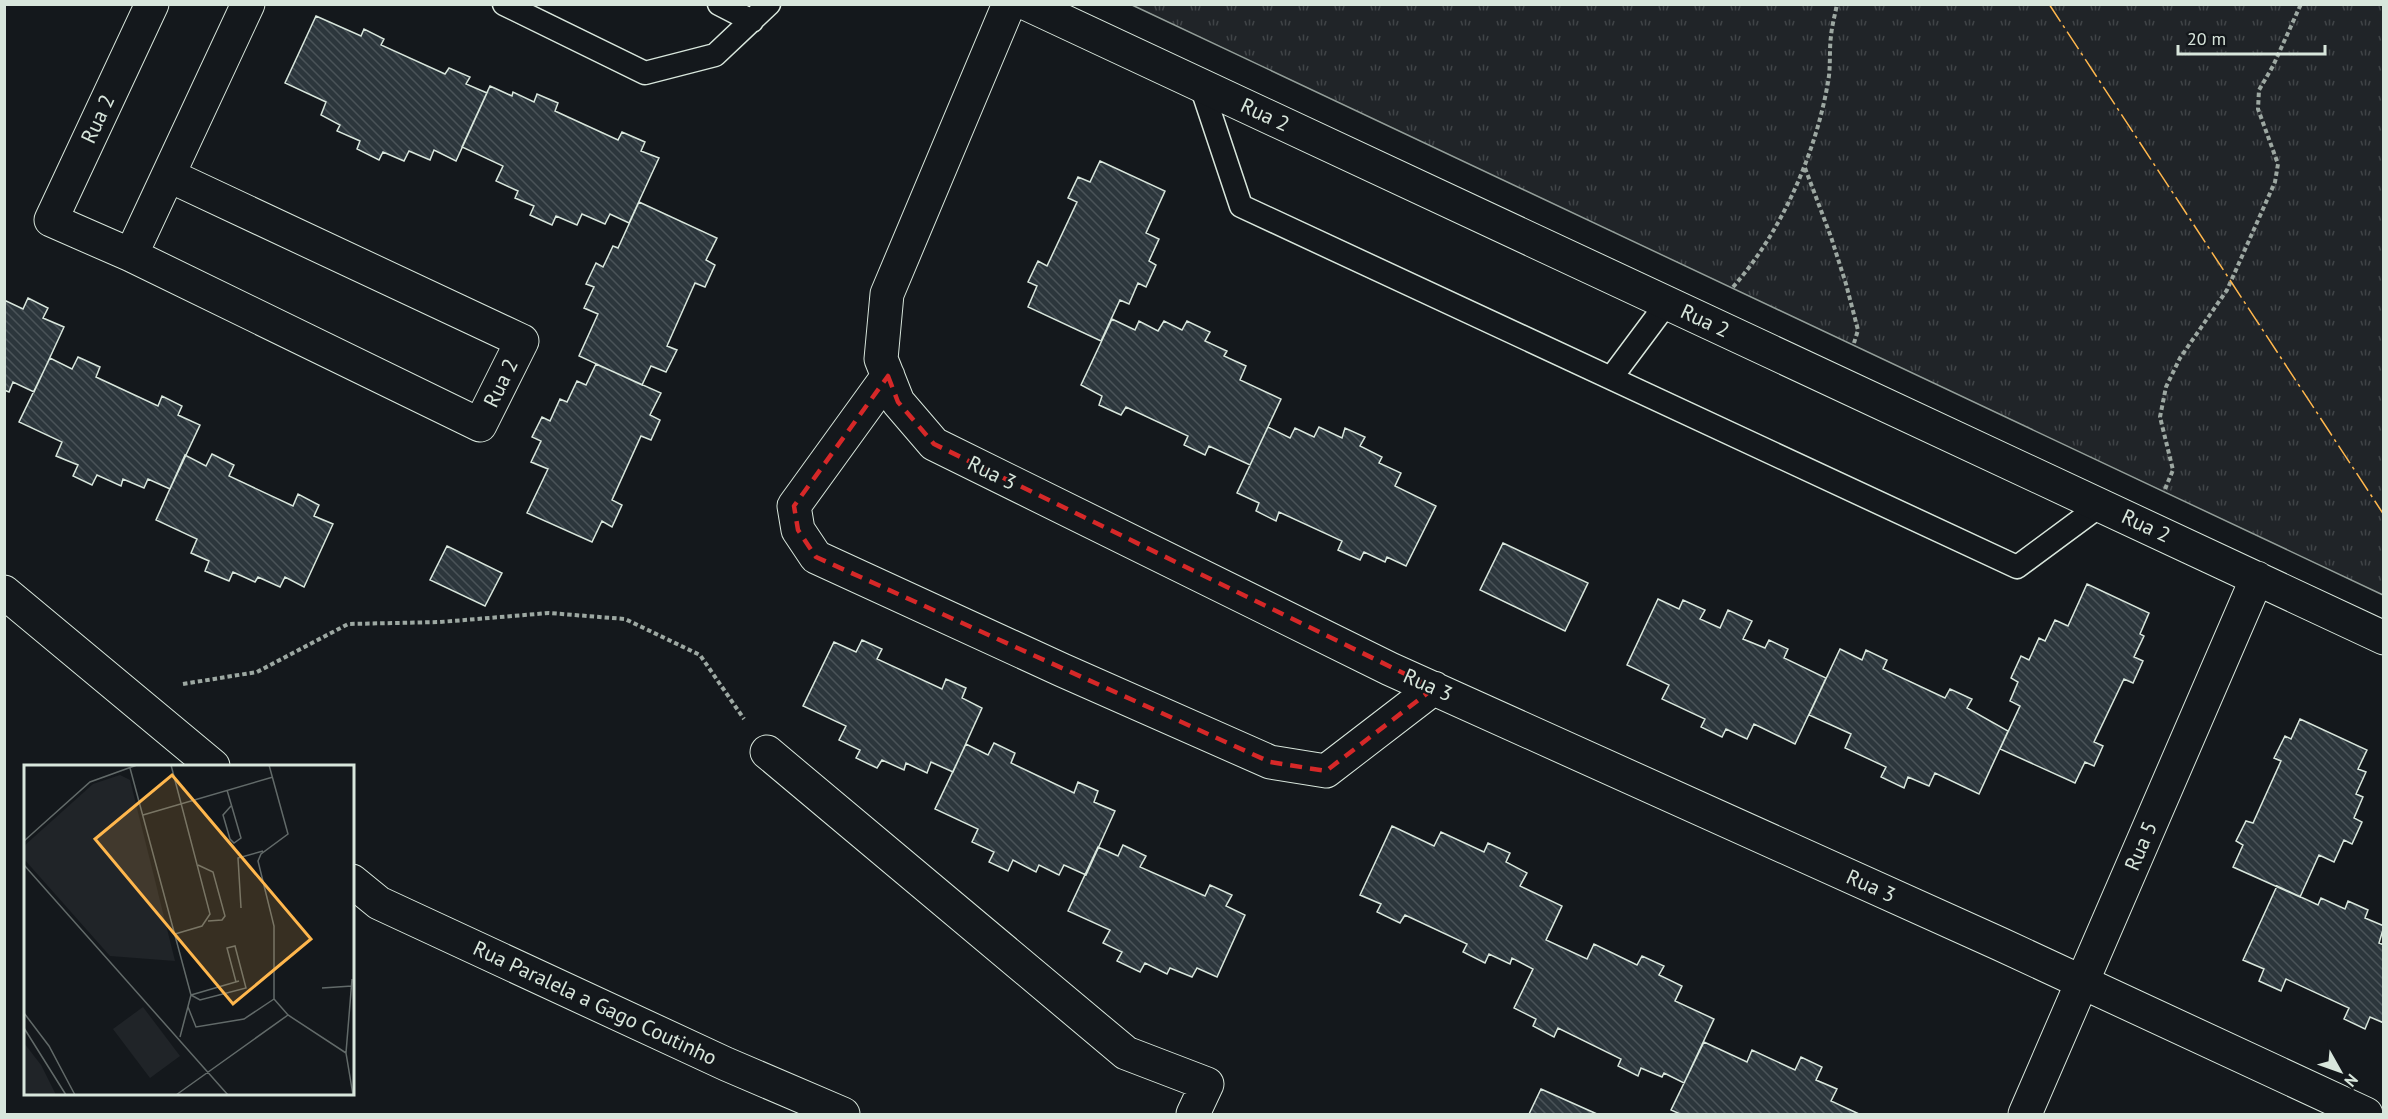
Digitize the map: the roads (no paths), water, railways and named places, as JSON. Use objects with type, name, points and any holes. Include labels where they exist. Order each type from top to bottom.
[{"type":"street","name":"Rua 2","points":[[152,4],[51,220],[131,255],[480,425],[522,341],[170,176]]},
{"type":"street","points":[[131,255],[170,176],[248,4]]},
{"type":"street","name":"Rua 3","points":[[1009,4],[887,294],[881,359],[898,402],[934,444],[1369,658],[2082,982],[2366,1114]]},
{"type":"street","name":"Rua 2","points":[[1027,4],[2384,638]]},
{"type":"street","points":[[888,376],[794,506],[798,531],[816,557],[1270,762],[1326,771],[1434,688]]},
{"type":"street","name":"Rua 5","points":[[2025,1114],[2258,578]]},
{"type":"street","points":[[4,592],[212,765]]},
{"type":"street","points":[[767,752],[1126,1053],[1207,1084],[1193,1114]]},
{"type":"street","name":"Rua Paralela a Gago Coutinho","points":[[354,883],[379,903],[726,1064],[843,1114]]},
{"type":"lane","points":[[504,4],[645,73],[715,56],[769,4]]},
{"type":"lane","points":[[719,4],[752,21]]},
{"type":"lane","points":[[1201,86],[1241,206],[2017,567],[2101,505]]},
{"type":"lane","points":[[1611,378],[1667,303]]}]
